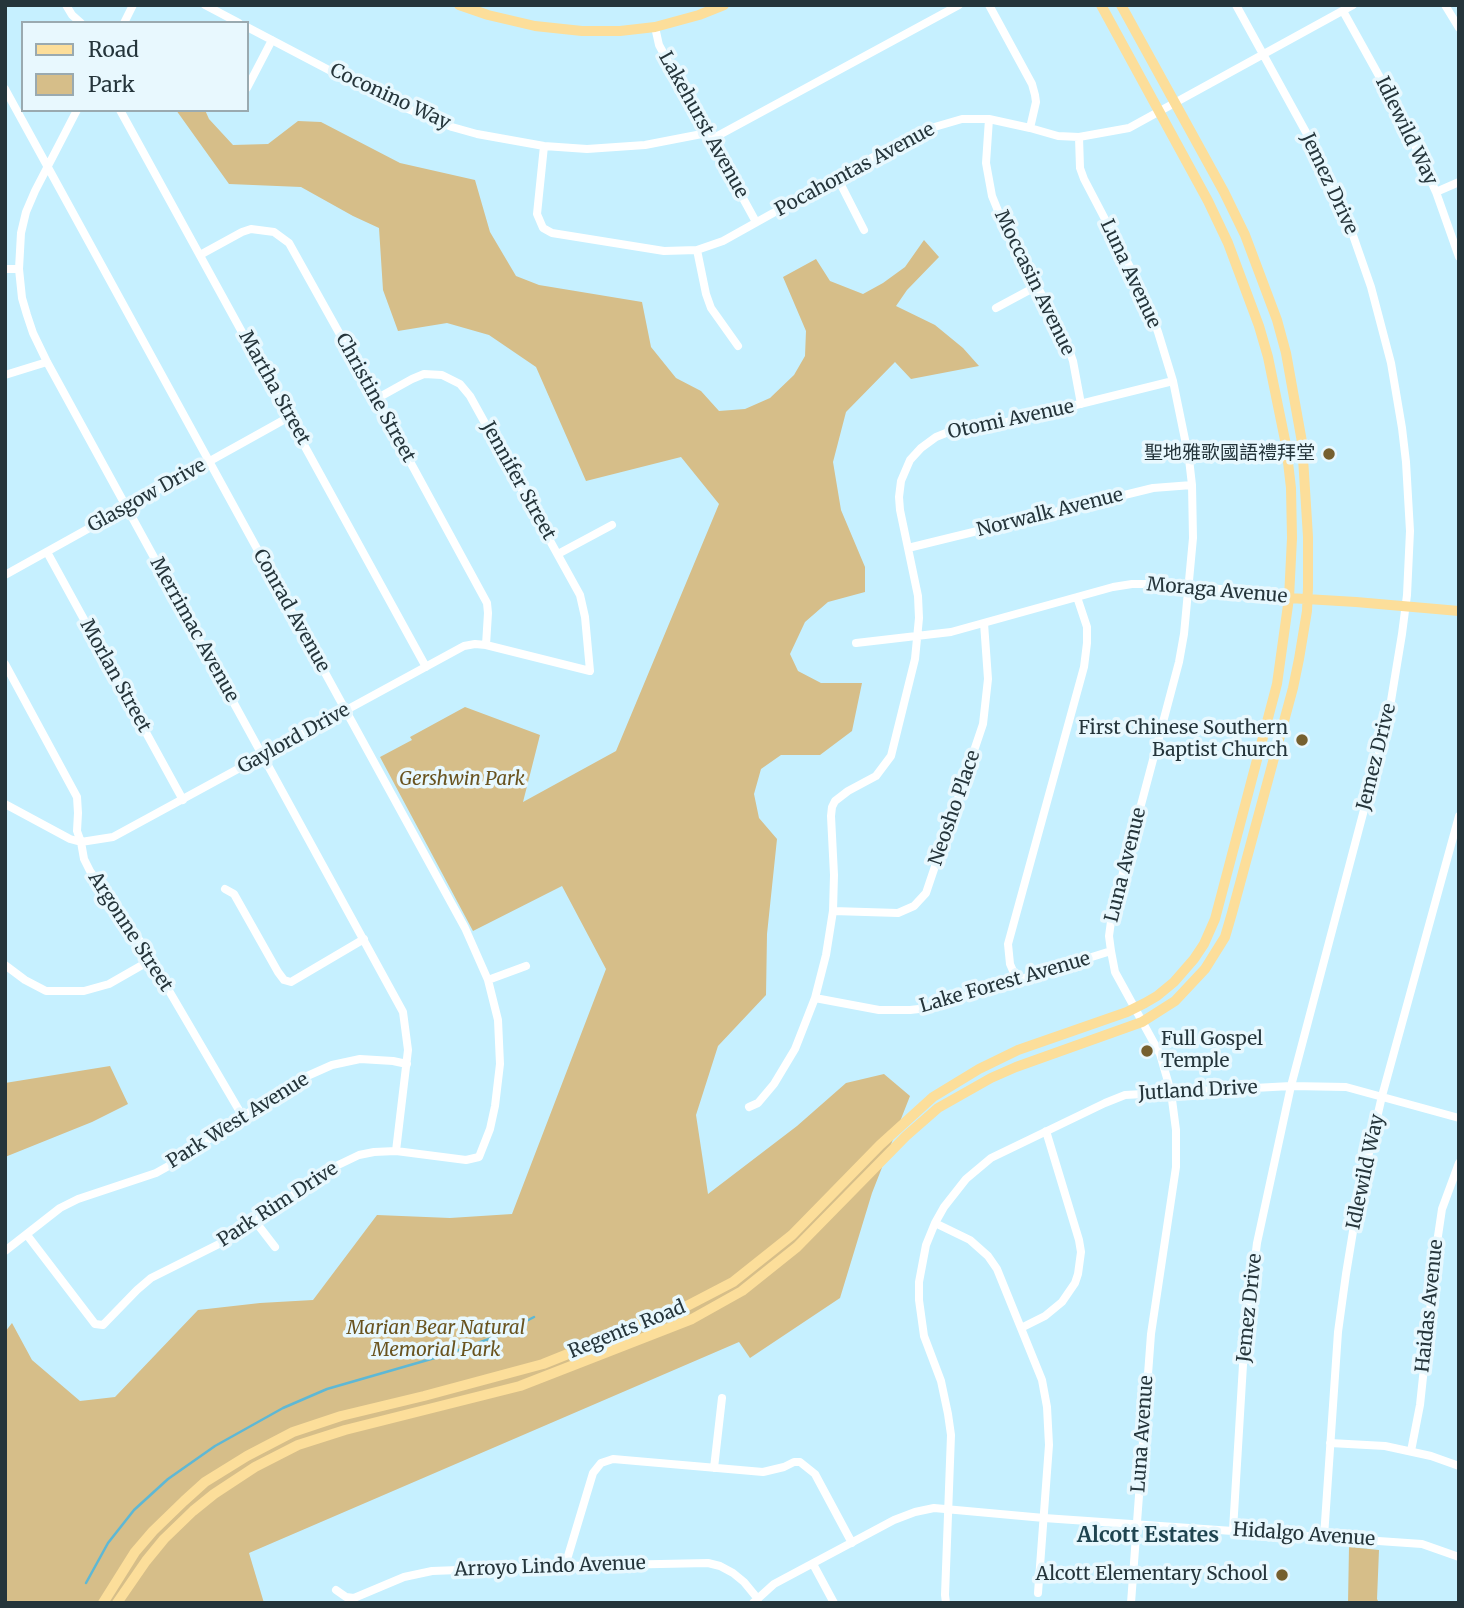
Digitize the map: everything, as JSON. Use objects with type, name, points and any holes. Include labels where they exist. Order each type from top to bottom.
[{"type":"main road","points":[[459,5],[535,26],[620,31],[655,27],[724,5]]},
{"type":"main road","name":"Regents Road","points":[[103,1603],[135,1552],[153,1531],[205,1482],[247,1456],[293,1432],[341,1416],[543,1364],[685,1307],[733,1282],[792,1235],[880,1145],[933,1097],[979,1069],[1018,1050],[1135,1009],[1174,982],[1204,944],[1215,919],[1277,684],[1289,598],[1293,538],[1291,488],[1286,445],[1268,357],[1228,243],[1208,201],[1101,5]]},
{"type":"main road","name":"Regents Road","points":[[117,1603],[164,1539],[204,1503],[255,1467],[298,1445],[333,1434],[532,1382],[692,1319],[742,1291],[796,1247],[898,1144],[939,1108],[1016,1067],[1142,1022],[1175,1001],[1205,969],[1225,937],[1293,688],[1303,635],[1307,599],[1308,537],[1301,442],[1286,353],[1277,320],[1245,235],[1121,5]]},
{"type":"main road","name":"Moraga Avenue","points":[[1289,598],[1459,611]]},
{"type":"street","points":[[66,5],[78,21]]},
{"type":"street","points":[[125,21],[133,5]]},
{"type":"street","points":[[205,5],[235,21]]},
{"type":"street","name":"Coconino Way","points":[[248,28],[386,100],[452,127],[544,146],[587,149],[645,145],[708,136],[959,5]]},
{"type":"street","points":[[989,5],[1032,84],[1035,95],[1030,128]]},
{"type":"street","name":"Jemez Drive","points":[[1233,1530],[1244,1348],[1257,1243],[1291,1086],[1388,719],[1406,607],[1410,531],[1402,428],[1391,363],[1371,287],[1348,221],[1313,145],[1236,5]]},
{"type":"street","name":"Pocahontas Avenue","points":[[544,146],[537,214],[542,228],[552,233],[664,251],[697,250],[723,241],[902,141],[931,128],[962,119],[989,120],[1058,136],[1079,137],[1129,128],[1353,5]]},
{"type":"street","points":[[1446,5],[1459,28]]},
{"type":"street","name":"Idlewild Way","points":[[1343,11],[1403,118],[1436,192],[1459,257]]},
{"type":"street","name":"Lakehurst Avenue","points":[[655,27],[659,45],[756,222]]},
{"type":"street","points":[[248,86],[272,40]]},
{"type":"street","name":"Conrad Avenue","points":[[5,89],[480,958],[498,1020],[500,1064],[495,1105],[482,1153]]},
{"type":"street","name":"Merrimac Avenue","points":[[76,112],[26,212],[19,269],[22,298],[33,333],[47,362],[403,1012],[408,1050],[396,1151]]},
{"type":"street","name":"Martha Street","points":[[121,112],[426,667]]},
{"type":"street","name":"Moccasin Avenue","points":[[989,120],[986,163],[992,196],[1003,223],[1064,336],[1073,361],[1081,404]]},
{"type":"street","name":"Luna Avenue","points":[[1079,137],[1080,168],[1084,179],[1141,288],[1158,332],[1173,381],[1192,485],[1193,538],[1179,662],[1112,914],[1109,936],[1115,972],[1160,1054],[1171,1092],[1176,1130],[1176,1167],[1151,1334],[1131,1603]]},
{"type":"street","points":[[837,177],[864,230]]},
{"type":"street","points":[[1436,192],[1459,182]]},
{"type":"street","name":"Christine Street","points":[[201,255],[251,229],[274,232],[289,243],[486,603],[486,645]]},
{"type":"street","points":[[697,250],[711,309],[738,346]]},
{"type":"street","points":[[5,269],[19,269]]},
{"type":"street","points":[[996,308],[1037,286]]},
{"type":"street","points":[[5,375],[47,362]]},
{"type":"street","name":"Jennifer Street","points":[[376,398],[424,374],[442,375],[460,384],[470,396],[580,595],[590,671]]},
{"type":"street","name":"Otomi Avenue","points":[[908,548],[900,510],[901,481],[910,460],[936,437],[961,427],[991,426],[1173,381]]},
{"type":"street","name":"Glasgow Drive","points":[[5,575],[289,417]]},
{"type":"street","name":"Norwalk Avenue","points":[[908,548],[1153,488],[1192,485]]},
{"type":"street","points":[[558,554],[612,525]]},
{"type":"street","points":[[749,1107],[758,1103],[774,1084],[795,1049],[815,998],[833,911],[832,807],[835,801],[848,791],[876,776],[891,755],[915,659],[918,636],[918,596],[908,548]]},
{"type":"street","name":"Morlan Street","points":[[47,552],[183,800]]},
{"type":"street","name":"Moraga Avenue","points":[[856,643],[951,632],[1132,584],[1189,586],[1289,598]]},
{"type":"street","points":[[1017,980],[1010,964],[1009,944],[1084,667],[1087,627],[1077,597]]},
{"type":"street","name":"Neosho Place","points":[[833,911],[898,914],[914,906],[926,893],[983,724],[988,679],[984,623]]},
{"type":"street","name":"Gaylord Drive","points":[[82,842],[113,838],[464,646],[486,645],[590,671]]},
{"type":"street","name":"Argonne Street","points":[[5,664],[77,797],[77,831],[90,871],[134,931],[243,1117]]},
{"type":"street","points":[[5,804],[70,839],[82,842]]},
{"type":"street","name":"Idlewild Way","points":[[1324,1537],[1338,1332],[1359,1201],[1382,1096],[1459,816]]},
{"type":"street","points":[[225,889],[234,894],[284,980],[291,982],[364,939]]},
{"type":"street","name":"Lake Forest Avenue","points":[[815,998],[879,1010],[928,1008],[1111,951]]},
{"type":"street","points":[[5,965],[25,980],[47,990],[85,991],[109,984],[151,960]]},
{"type":"street","points":[[488,980],[526,967]]},
{"type":"street","name":"Park West Avenue","points":[[5,1251],[60,1208],[78,1199],[156,1173],[190,1154],[296,1081],[332,1065],[360,1059],[407,1064]]},
{"type":"street","name":"Jutland Drive","points":[[946,1603],[944,1595],[951,1435],[941,1381],[924,1336],[919,1282],[926,1245],[935,1223],[966,1179],[991,1158],[1125,1095],[1291,1086],[1346,1087],[1459,1118]]},
{"type":"street","points":[[1021,1328],[1045,1316],[1062,1301],[1075,1283],[1081,1252],[1046,1130]]},
{"type":"street","name":"Park Rim Drive","points":[[27,1235],[95,1324],[103,1325],[151,1278],[225,1241],[334,1167],[359,1155],[396,1151],[466,1160],[479,1157],[482,1153]]},
{"type":"street","name":"Haidas Avenue","points":[[1411,1451],[1420,1405],[1442,1209],[1459,1163]]},
{"type":"street","points":[[255,1221],[275,1247]]},
{"type":"street","points":[[935,1223],[970,1240],[988,1256],[997,1269],[1042,1380],[1049,1445],[1038,1593]]},
{"type":"street","points":[[714,1468],[722,1398]]},
{"type":"street","points":[[1330,1443],[1385,1446],[1432,1456],[1459,1466]]},
{"type":"street","points":[[565,1566],[593,1473],[601,1463],[613,1460],[763,1472],[800,1462],[815,1475],[852,1543]]},
{"type":"street","name":"Hidalgo Avenue","points":[[756,1601],[774,1584],[894,1520],[934,1508],[1422,1544],[1459,1557]]},
{"type":"street","name":"Arroyo Lindo Avenue","points":[[336,1590],[346,1597],[354,1598],[404,1577],[432,1572],[708,1563],[733,1573],[744,1582],[756,1601]]},
{"type":"street","points":[[813,1564],[834,1603]]},
{"type":"green space","points":[[177,112],[206,112],[233,145],[268,144],[298,121],[321,122],[400,163],[475,180],[490,232],[516,276],[539,285],[642,302],[651,347],[676,378],[701,391],[719,411],[745,409],[770,398],[794,375],[805,356],[806,331],[783,277],[816,259],[830,281],[863,294],[905,267],[924,240],[939,257],[907,290],[896,306],[935,325],[963,348],[979,366],[911,379],[895,362],[846,412],[833,462],[841,510],[865,567],[865,592],[828,602],[805,622],[790,654],[798,671],[821,683],[862,683],[852,731],[820,755],[781,755],[761,769],[754,794],[759,818],[777,839],[767,934],[766,995],[718,1046],[696,1115],[708,1194],[797,1126],[846,1083],[884,1074],[910,1096],[872,1193],[840,1298],[750,1358],[739,1342],[249,1553],[264,1603],[5,1603],[5,1332],[12,1323],[32,1360],[80,1401],[115,1397],[198,1310],[313,1300],[377,1215],[450,1218],[512,1214],[606,969],[562,886],[473,931],[380,757],[465,707],[540,735],[523,802],[616,751],[719,504],[681,457],[586,481],[536,367],[489,335],[447,323],[398,331],[383,290],[379,228],[301,187],[229,184]]},
{"type":"green space","points":[[110,1066],[128,1104],[92,1122],[5,1157],[5,1083]]},
{"type":"green space","points":[[1349,1547],[1379,1550],[1379,1603],[1348,1603]]},
{"type":"waterway","points":[[86,1583],[108,1543],[134,1510],[168,1479],[215,1446],[283,1408],[327,1389],[445,1355],[500,1335],[534,1317]]},
{"type":"place","name":"聖地雅歌國語禮拜堂","points":[[1329,454]]},
{"type":"place","name":"First Chinese Southern Baptist Church","points":[[1302,740]]},
{"type":"place","name":"Full Gospel Temple","points":[[1147,1051]]},
{"type":"place","name":"Alcott Elementary School","points":[[1282,1575]]},
{"type":"district","name":"Alcott Estates","points":[[1148,1536]]},
{"type":"park label","name":"Gershwin Park","points":[[462,780]]},
{"type":"park label","name":"Marian Bear Natural Memorial Park","points":[[436,1340]]}]
